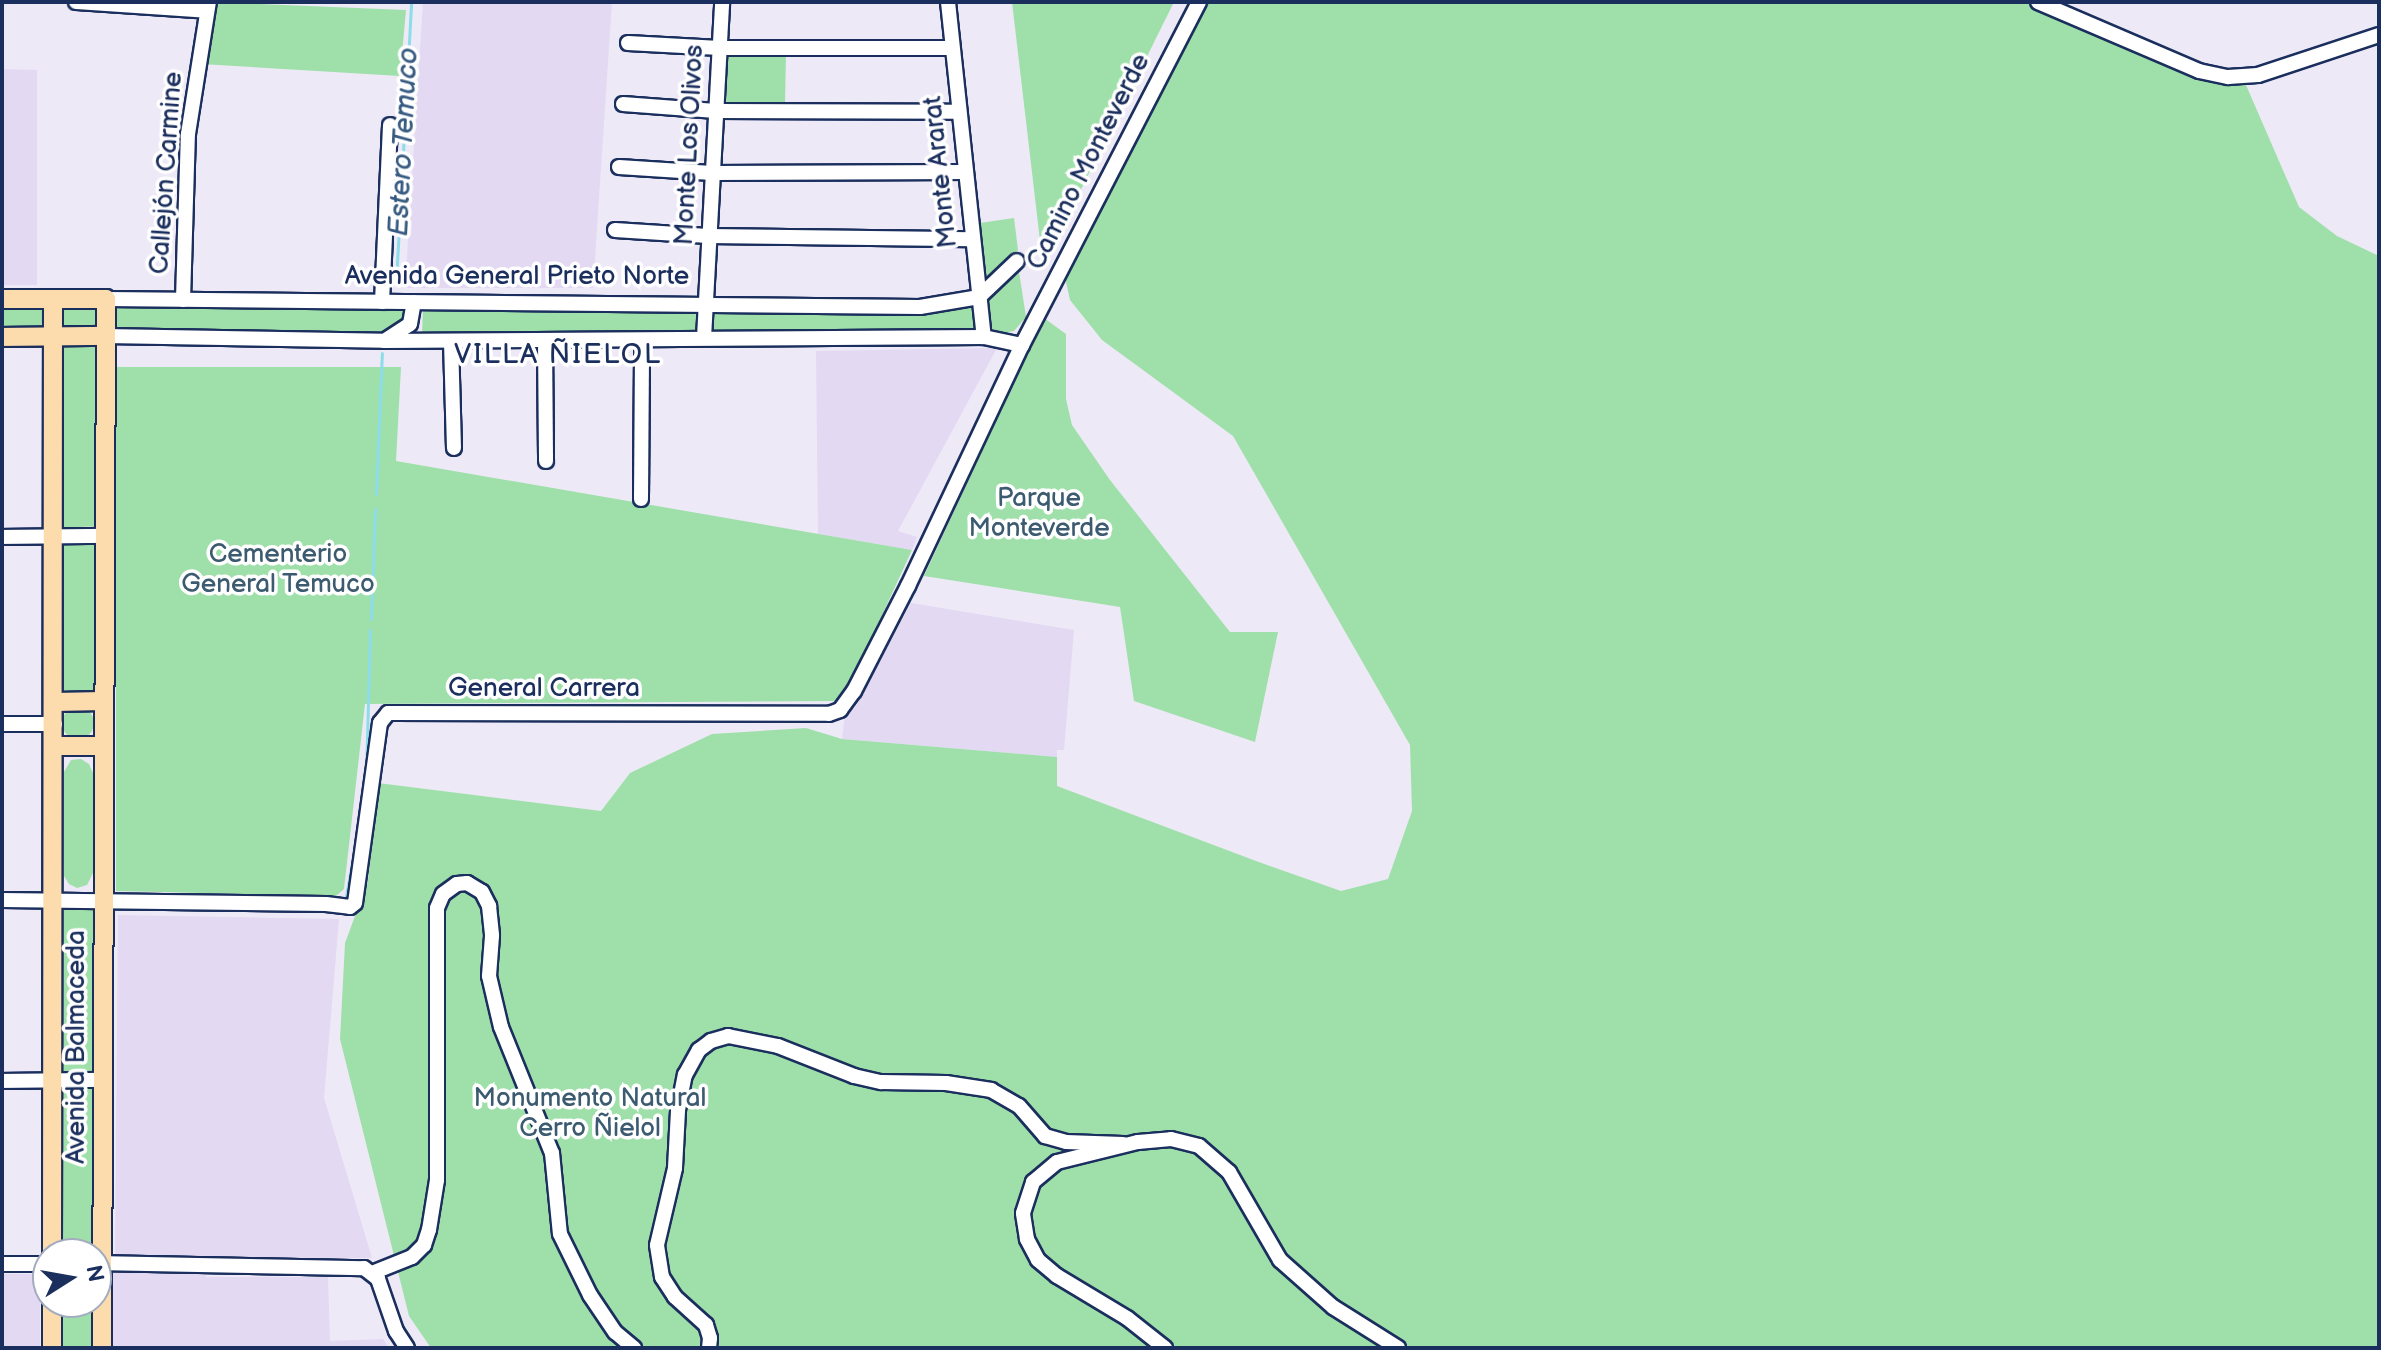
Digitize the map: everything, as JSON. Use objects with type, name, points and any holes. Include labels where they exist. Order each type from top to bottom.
[{"type":"main road","name":"Avenida General Prieto Norte","points":[[2,299],[106,299]]},
{"type":"main road","name":"Avenida Balmaceda","points":[[52,1238],[55,746],[53,299]]},
{"type":"main road","name":"Avenida Balmaceda","points":[[100,1238],[106,299]]},
{"type":"main road","points":[[2,337],[105,336]]},
{"type":"main road","points":[[55,702],[103,701]]},
{"type":"main road","points":[[55,746],[103,746]]},
{"type":"main road","points":[[52,1318],[52,1348]]},
{"type":"main road","name":"Avenida Balmaceda","points":[[101,1318],[102,1348]]},
{"type":"street","points":[[76,2],[208,7]]},
{"type":"street","name":"Monte Los Olivos","points":[[704,338],[722,2]]},
{"type":"street","name":"Monte Ararat","points":[[948,2],[984,337]]},
{"type":"street","name":"Camino Monteverde","points":[[1022,345],[1199,2]]},
{"type":"street","points":[[2038,2],[2199,71],[2228,77],[2258,75],[2379,35]]},
{"type":"street","name":"Callejón Carmine","points":[[183,300],[188,134],[208,7]]},
{"type":"street","points":[[628,43],[720,48],[952,48]]},
{"type":"street","points":[[623,104],[716,111],[959,112]]},
{"type":"street","points":[[382,302],[390,125]]},
{"type":"street","points":[[619,167],[712,173],[966,172]]},
{"type":"street","points":[[615,230],[708,236],[972,239]]},
{"type":"street","points":[[979,297],[1017,261]]},
{"type":"street","name":"Avenida General Prieto Norte","points":[[106,299],[920,307],[979,297]]},
{"type":"street","points":[[384,341],[410,324],[414,302]]},
{"type":"street","points":[[105,336],[384,341],[984,337],[1022,345]]},
{"type":"street","points":[[641,499],[642,340]]},
{"type":"street","points":[[451,341],[454,448]]},
{"type":"street","points":[[545,341],[546,461]]},
{"type":"street","name":"General Carrera","points":[[2,900],[326,904],[350,907],[355,903],[380,723],[388,713],[829,714],[840,710],[854,691],[908,586],[1022,345]]},
{"type":"street","points":[[2,537],[105,536]]},
{"type":"street","points":[[2,724],[55,724]]},
{"type":"street","points":[[372,1273],[408,1260],[427,1240],[437,1180],[437,908],[443,894],[457,884],[467,883],[482,892],[489,906],[492,936],[489,976],[501,1027],[552,1153],[560,1234],[590,1295],[615,1332],[634,1348]]},
{"type":"street","points":[[709,1348],[706,1325],[675,1297],[662,1277],[657,1245],[675,1168],[678,1110],[685,1075],[699,1050],[711,1041],[728,1036],[778,1046],[854,1076],[881,1082],[946,1083],[991,1090],[1019,1106],[1045,1136],[1066,1142],[1123,1144],[1171,1139],[1199,1146],[1229,1172],[1280,1260],[1333,1307],[1398,1348]]},
{"type":"street","points":[[2,1081],[103,1080]]},
{"type":"street","points":[[1123,1144],[1057,1162],[1033,1182],[1023,1213],[1027,1239],[1038,1260],[1057,1276],[1127,1318],[1165,1348]]},
{"type":"street","points":[[112,1263],[357,1268],[372,1273],[381,1286],[396,1331],[407,1348]]},
{"type":"street","points":[[2,1264],[32,1264]]},
{"type":"shaded area","points":[[423,2],[612,2],[593,288],[405,288]]},
{"type":"shaded area","points":[[2,69],[37,70],[37,285],[2,285]]},
{"type":"shaded area","points":[[997,348],[898,531],[917,537],[912,550],[818,534],[816,351]]},
{"type":"shaded area","points":[[911,603],[1074,630],[1064,750],[1057,750],[1057,757],[842,739],[845,714],[855,708]]},
{"type":"shaded area","points":[[118,915],[339,919],[324,1098],[372,1258],[115,1257]]},
{"type":"shaded area","points":[[112,1267],[205,1268],[206,1277],[328,1277],[330,1341],[383,1339],[389,1348],[108,1348],[108,1318],[112,1318]]},
{"type":"shaded area","points":[[2,1274],[32,1274],[32,1318],[40,1318],[40,1348],[2,1348]]},
{"type":"green space","points":[[211,2],[406,10],[400,76],[201,64]]},
{"type":"green space","points":[[1012,2],[1174,2],[1043,266]]},
{"type":"green space","name":"Monumento Natural Cerro Ñielol","points":[[1207,2],[2026,2],[2214,81],[2246,85],[2299,207],[2337,236],[2379,256],[2379,1348],[431,1348],[409,1316],[340,1039],[345,943],[368,881],[378,783],[601,811],[630,773],[712,734],[806,728],[842,739],[1057,757],[1057,786],[1256,861],[1341,891],[1388,879],[1412,811],[1410,745],[1233,436],[1102,340],[1070,300],[1062,264]]},
{"type":"green space","points":[[726,51],[786,52],[785,104],[726,103]]},
{"type":"green space","points":[[1014,218],[1018,250],[1003,269],[987,278],[980,223]]},
{"type":"green space","points":[[1018,265],[1026,317],[1014,331],[999,334],[987,324],[987,295]]},
{"type":"green space","points":[[976,301],[980,333],[707,335],[707,307]]},
{"type":"green space","points":[[2,302],[44,306],[40,335],[2,334]]},
{"type":"green space","points":[[58,303],[100,304],[99,335],[59,335]]},
{"type":"green space","points":[[117,304],[410,308],[408,319],[389,336],[117,335]]},
{"type":"green space","points":[[423,309],[693,310],[700,322],[692,335],[422,334]]},
{"type":"green space","name":"Parque Monteverde","points":[[1044,318],[1066,334],[1066,399],[1072,425],[1110,480],[1230,632],[1278,632],[1255,742],[1134,701],[1120,607],[924,576]]},
{"type":"green space","points":[[101,340],[99,526],[60,528],[56,341]]},
{"type":"green space","name":"Cementerio General Temuco","points":[[116,367],[401,367],[396,461],[912,550],[852,680],[836,701],[365,704],[344,889],[336,896],[116,891]]},
{"type":"green space","points":[[103,540],[100,700],[56,700],[56,541]]},
{"type":"green space","points":[[78,707],[90,711],[94,723],[90,735],[78,739],[66,735],[62,723],[66,711]]},
{"type":"green space","points":[[81,759],[89,764],[93,773],[93,873],[87,885],[77,888],[69,884],[64,876],[64,772],[71,760]]},
{"type":"green space","points":[[60,905],[97,905],[97,1075],[56,1075]]},
{"type":"green space","points":[[57,1087],[96,1087],[96,1238],[58,1238]]},
{"type":"green space","points":[[58,1318],[96,1318],[96,1348],[58,1348]]},
{"type":"waterway","name":"Estero Temuco","points":[[396,282],[411,2]]},
{"type":"waterway","points":[[376,494],[382,353]]},
{"type":"waterway","points":[[371,619],[375,509]]},
{"type":"waterway","points":[[366,774],[370,630]]},
{"type":"waterway","points":[[346,896],[359,825]]},
{"type":"district","name":"VILLA ÑIELOL","points":[[558,355]]}]
